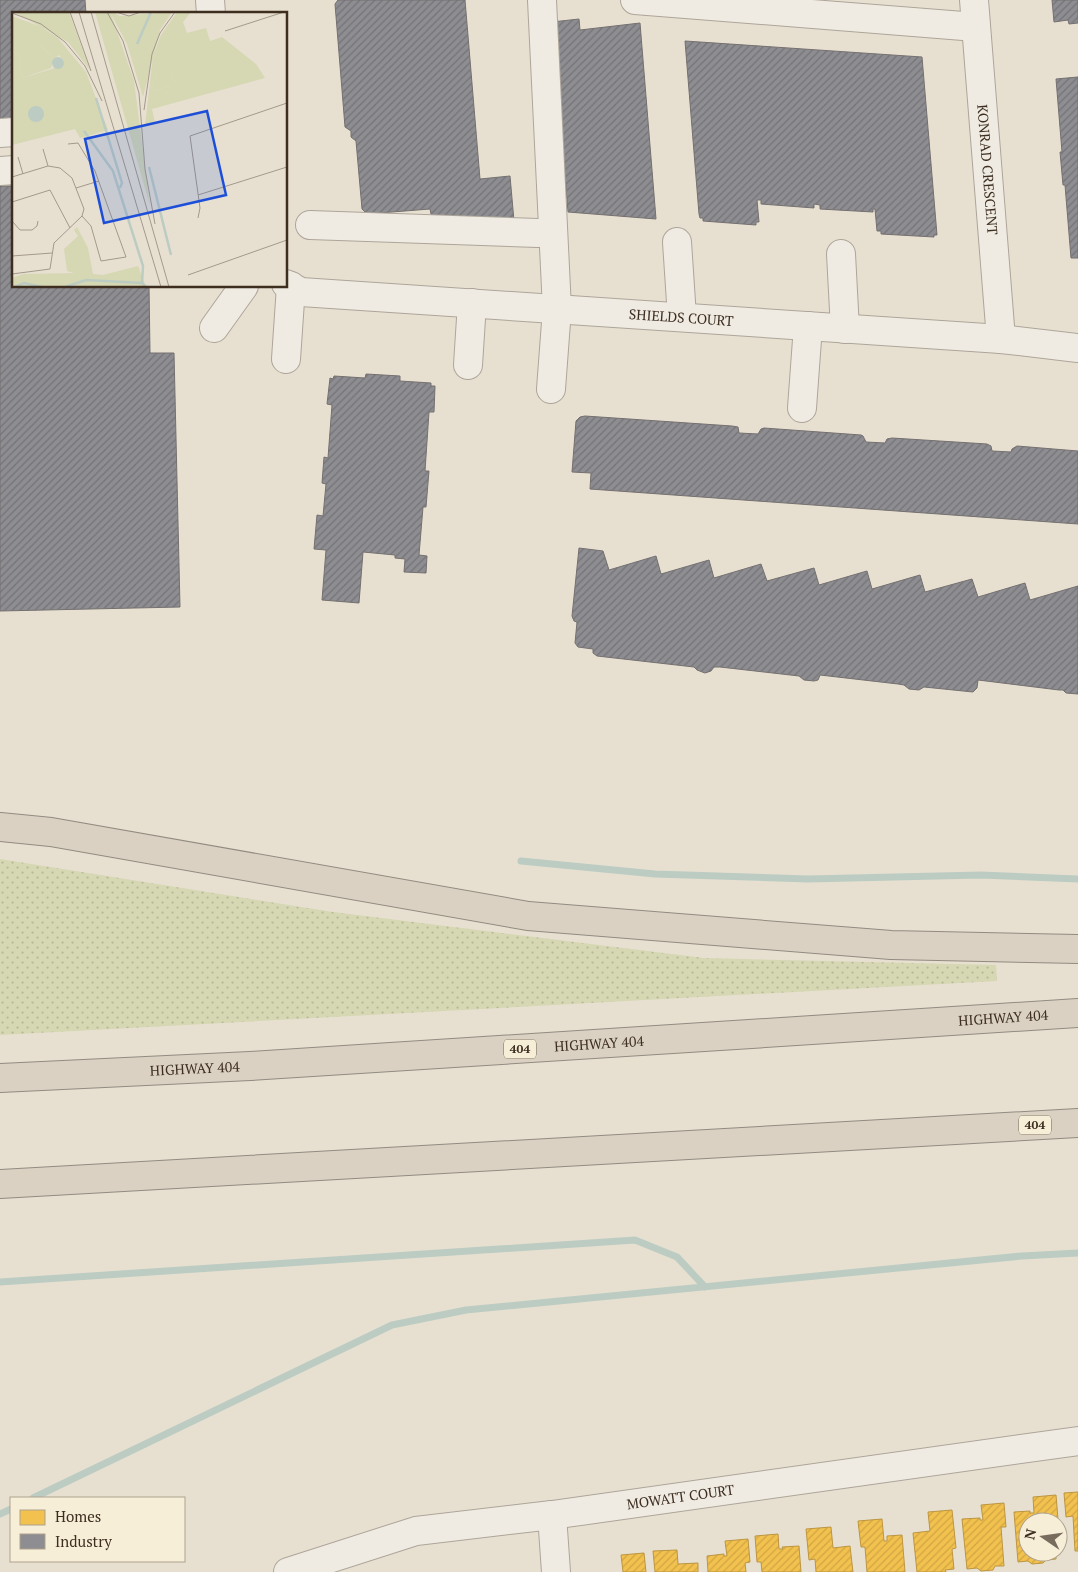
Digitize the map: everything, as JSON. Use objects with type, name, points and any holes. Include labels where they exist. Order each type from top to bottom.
[{"type":"highway","points":[[0,818],[51,832]]},
{"type":"highway","points":[[0,827],[51,832],[528,916],[891,945],[1078,949]]},
{"type":"highway","name":"HIGHWAY 404","points":[[0,1078],[250,1066],[1078,1014]]},
{"type":"highway","name":"404","points":[[6,1187],[1078,1123]]},
{"type":"street","points":[[526,0],[538,233],[549,309]]},
{"type":"street","points":[[542,0],[551,389]]},
{"type":"street","points":[[636,0],[976,27]]},
{"type":"street","name":"KONRAD CRESCENT","points":[[974,0],[1001,339]]},
{"type":"street","points":[[310,225],[538,233]]},
{"type":"street","points":[[677,242],[682,318]]},
{"type":"street","points":[[840,254],[845,329]]},
{"type":"street","name":"SHIELDS COURT","points":[[288,285],[301,292],[1001,339],[1078,348]]},
{"type":"street","points":[[214,328],[243,288]]},
{"type":"street","points":[[286,359],[288,288]]},
{"type":"street","points":[[468,365],[472,303]]},
{"type":"street","points":[[802,408],[808,326]]},
{"type":"street","name":"MOWATT COURT","points":[[288,1572],[416,1531],[552,1515],[1078,1441]]},
{"type":"street","points":[[552,1515],[556,1572]]},
{"type":"green space","points":[[0,859],[333,912],[704,958],[996,965],[997,981],[0,1035]]},
{"type":"building: Homes","points":[[1078,1492],[1078,1551],[1075,1551],[1073,1516],[1068,1517],[1068,1512],[1066,1512],[1064,1493]]},
{"type":"building: Homes","points":[[1056,1495],[1057,1512],[1034,1512],[1033,1497]]},
{"type":"building: Homes","points":[[1004,1503],[1006,1527],[1001,1527],[1004,1566],[995,1566],[993,1570],[981,1571],[977,1568],[967,1569],[962,1519],[980,1518],[980,1520],[983,1520],[981,1505]]},
{"type":"building: Homes","points":[[952,1510],[956,1548],[952,1549],[954,1569],[945,1570],[946,1572],[917,1572],[913,1533],[930,1531],[928,1512]]},
{"type":"building: Homes","points":[[1030,1511],[1018,1512],[1018,1562],[1014,1512]]},
{"type":"building: Homes","points":[[882,1519],[884,1541],[887,1541],[887,1536],[902,1535],[905,1572],[867,1572],[865,1547],[861,1547],[858,1521]]},
{"type":"building: Homes","points":[[831,1527],[833,1548],[850,1546],[853,1572],[816,1572],[815,1559],[809,1560],[806,1529]]},
{"type":"building: Homes","points":[[778,1534],[779,1549],[783,1549],[782,1547],[799,1546],[801,1572],[762,1572],[761,1562],[757,1562],[755,1536]]},
{"type":"building: Homes","points":[[748,1539],[750,1562],[745,1563],[746,1572],[708,1572],[707,1556],[724,1554],[724,1556],[727,1556],[725,1541]]},
{"type":"building: Homes","points":[[677,1550],[678,1564],[698,1563],[698,1572],[655,1572],[653,1551]]},
{"type":"building: Homes","points":[[644,1553],[646,1572],[623,1572],[621,1555]]},
{"type":"building: Homes","points":[[1029,1562],[1044,1562],[1043,1563],[1032,1564]]},
{"type":"building: Industry","points":[[0,0],[85,0],[86,12],[12,12],[12,127],[0,129]]},
{"type":"building: Industry","points":[[338,0],[465,0],[480,179],[510,176],[514,221],[433,216],[430,209],[367,214],[362,209],[356,141],[351,137],[351,131],[345,127],[335,4]]},
{"type":"building: Industry","points":[[1052,0],[1078,0],[1078,23],[1069,24],[1068,20],[1054,22]]},
{"type":"building: Industry","points":[[579,19],[580,30],[640,23],[656,219],[568,212],[552,22]]},
{"type":"building: Industry","points":[[685,41],[922,57],[937,235],[934,235],[934,237],[881,234],[881,231],[877,231],[875,209],[873,209],[873,212],[820,209],[820,205],[814,204],[814,208],[761,204],[761,200],[757,200],[759,222],[756,222],[756,225],[703,221],[699,214]]},
{"type":"building: Industry","points":[[1078,77],[1078,258],[1071,258],[1065,185],[1063,185],[1060,152],[1062,152],[1056,79]]},
{"type":"building: Industry","points":[[0,186],[12,186],[12,288],[149,288],[150,353],[174,353],[180,607],[0,611]]},
{"type":"building: Industry","points":[[366,374],[400,376],[400,381],[431,383],[431,386],[435,386],[434,412],[429,412],[425,471],[429,471],[426,507],[423,507],[419,555],[427,556],[426,573],[404,572],[405,559],[395,558],[395,555],[363,552],[359,603],[322,600],[326,550],[314,549],[317,515],[323,516],[326,484],[322,483],[324,457],[328,458],[332,405],[327,404],[330,378],[333,379],[334,376],[365,378]]},
{"type":"building: Industry","points":[[580,417],[732,426],[738,427],[739,433],[758,434],[764,428],[861,435],[866,442],[885,443],[887,439],[892,438],[987,444],[991,446],[992,451],[1011,452],[1017,446],[1078,451],[1078,524],[590,489],[591,473],[572,472],[576,421]]},
{"type":"building: Industry","points":[[579,548],[603,551],[609,570],[656,556],[661,574],[709,560],[714,578],[761,564],[767,581],[814,568],[819,585],[867,571],[872,589],[920,575],[925,592],[972,579],[978,597],[1025,583],[1030,600],[1078,586],[1078,694],[1066,693],[1063,690],[978,680],[977,688],[973,692],[924,687],[919,690],[909,689],[904,685],[898,684],[820,675],[818,680],[814,681],[804,680],[799,676],[720,667],[714,667],[711,671],[705,673],[694,667],[597,656],[593,653],[593,649],[578,647],[575,643],[577,622],[574,621],[572,616]]},
{"type":"waterway","points":[[521,861],[655,874],[808,879],[981,875],[1078,879]]},
{"type":"waterway","points":[[0,1282],[635,1240],[677,1257],[705,1287]]},
{"type":"waterway","points":[[35,1497],[392,1325],[466,1310],[1022,1256],[1078,1253]]},
{"type":"waterway","points":[[0,1514],[10,1509]]}]
